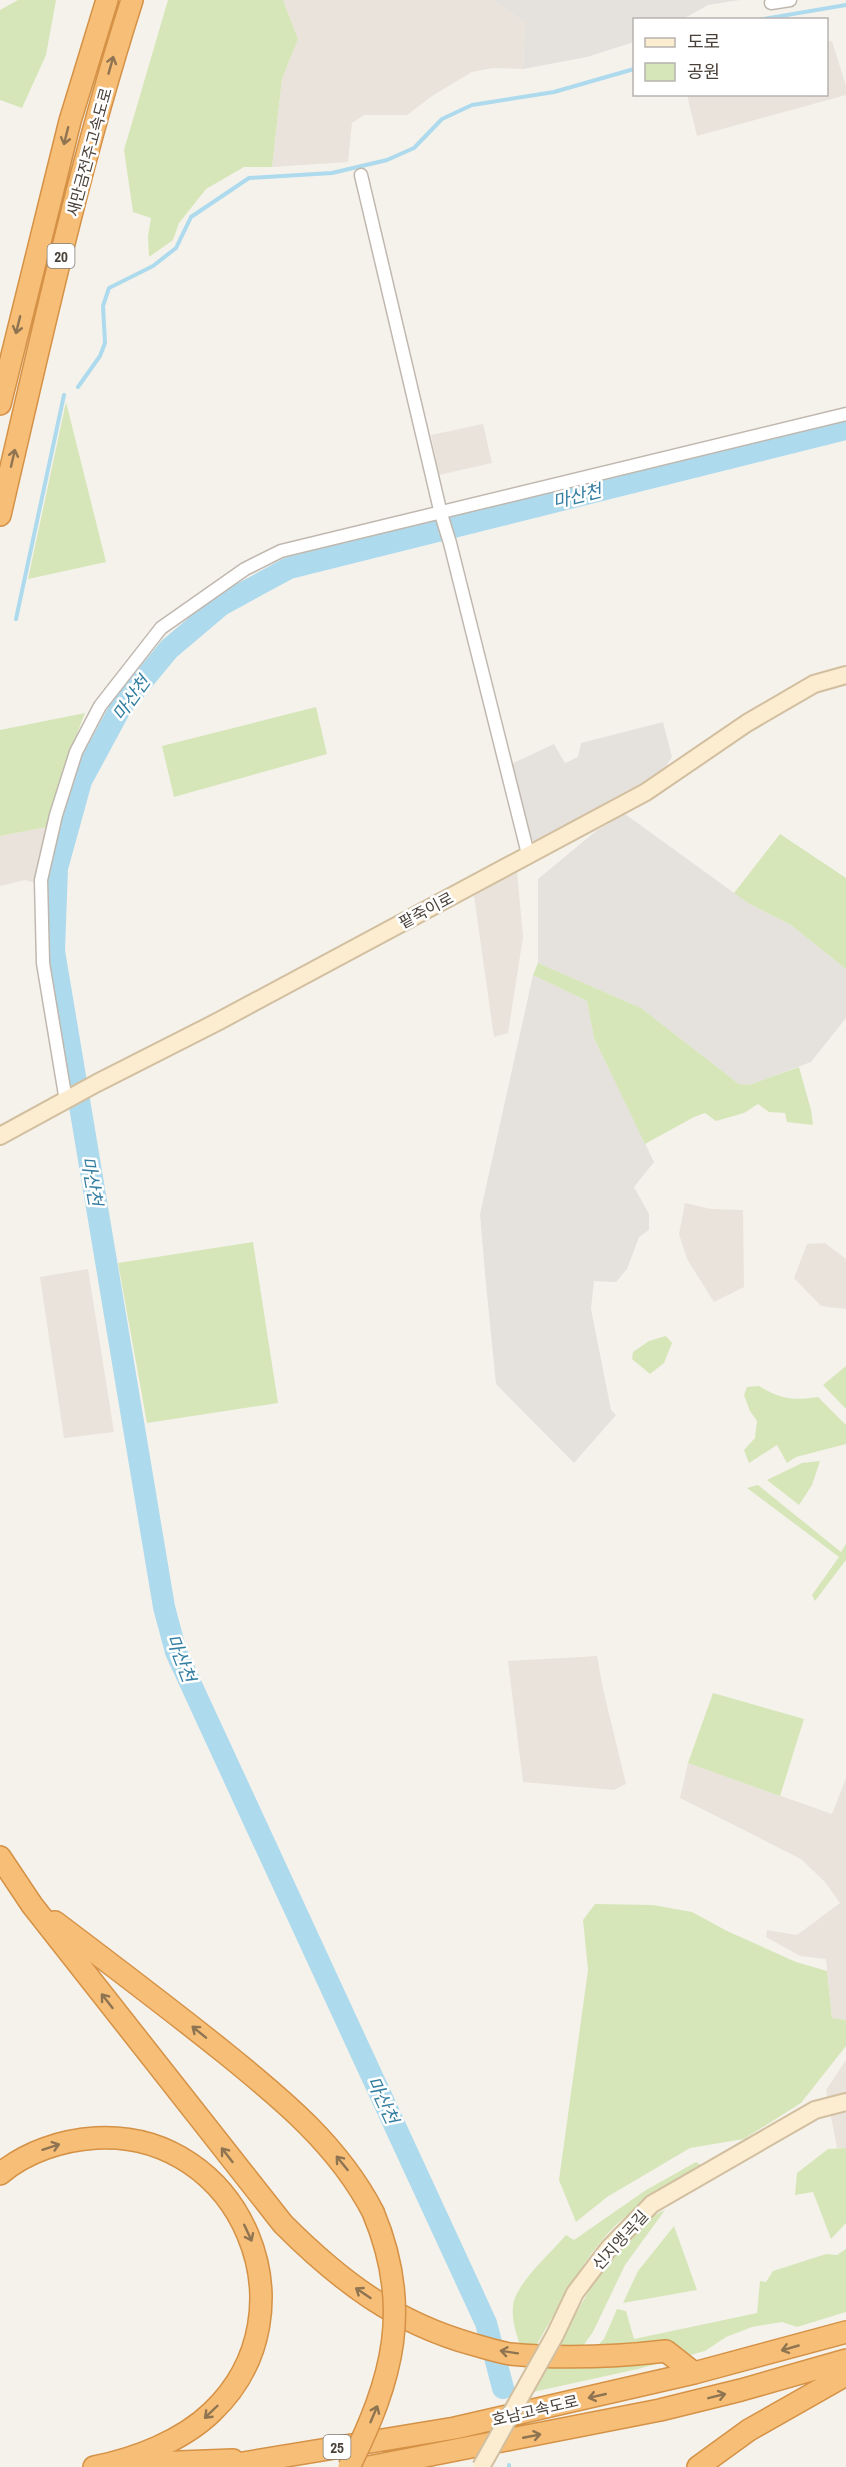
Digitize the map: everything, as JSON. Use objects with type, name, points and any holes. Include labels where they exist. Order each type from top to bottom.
[{"type":"highway","name":"새만금전주고속도로","points":[[0,404],[70,121],[107,0]]},
{"type":"highway","name":"새만금전주고속도로","points":[[0,515],[50,301],[111,65],[132,0]]},
{"type":"highway","points":[[0,1857],[32,1905],[283,2223],[321,2262],[364,2295],[408,2319],[452,2338],[508,2353],[567,2357],[619,2356],[666,2351],[694,2373]]},
{"type":"highway","points":[[32,1905],[180,2017],[275,2094],[327,2145],[350,2174],[373,2212],[390,2259],[394,2283],[395,2321],[383,2389],[377,2408],[349,2467]]},
{"type":"highway","points":[[0,2174],[35,2152],[84,2139],[129,2139],[170,2152],[193,2165],[214,2183],[233,2206],[249,2234],[259,2263],[261,2305],[258,2331],[244,2370],[213,2411],[191,2429],[157,2447],[100,2466]]},
{"type":"highway","name":"호남고속도로","points":[[219,2467],[455,2428],[654,2383],[846,2332]]},
{"type":"highway","name":"호남고속도로","points":[[369,2467],[660,2410],[846,2360]]},
{"type":"highway","points":[[698,2467],[749,2430],[846,2375]]},
{"type":"highway","points":[[100,2466],[271,2458]]},
{"type":"street","points":[[771,3],[790,0]]},
{"type":"street","points":[[362,175],[442,517],[528,854]]},
{"type":"street","points":[[68,1100],[43,963],[41,880],[56,815],[76,752],[100,706],[161,628],[245,569],[281,551],[442,517],[846,414]]},
{"type":"street","name":"팥죽이로","points":[[0,1136],[646,792],[747,723],[814,684],[846,675]]},
{"type":"street","name":"신지앵곡길","points":[[481,2467],[555,2335],[575,2293],[602,2257],[652,2204],[815,2110],[846,2102]]},
{"type":"shaded area","points":[[283,0],[493,0],[525,23],[523,69],[493,68],[472,72],[432,96],[407,115],[364,115],[352,123],[348,162],[272,167],[282,79],[298,39]]},
{"type":"shaded area","points":[[493,0],[740,0],[708,5],[685,18],[633,18],[633,42],[587,57],[523,69],[525,23]]},
{"type":"shaded area","points":[[832,41],[846,86],[846,95],[697,136],[687,96],[828,96],[828,42]]},
{"type":"shaded area","points":[[483,424],[492,463],[439,475],[431,435]]},
{"type":"shaded area","points":[[663,722],[672,757],[662,772],[534,842],[526,832],[509,765],[554,744],[565,763],[578,757],[581,743]]},
{"type":"shaded area","points":[[625,814],[748,903],[791,925],[846,969],[846,1018],[811,1062],[749,1085],[739,1084],[641,1008],[538,963],[538,879],[596,831]]},
{"type":"shaded area","points":[[47,827],[35,883],[25,880],[0,886],[0,836]]},
{"type":"shaded area","points":[[517,871],[523,937],[508,1033],[494,1037],[474,896]]},
{"type":"shaded area","points":[[533,975],[587,1001],[594,1038],[654,1162],[634,1187],[649,1214],[649,1230],[639,1237],[627,1269],[616,1282],[594,1281],[591,1309],[611,1410],[616,1415],[574,1463],[496,1384],[485,1274],[480,1214]]},
{"type":"shaded area","points":[[685,1203],[711,1209],[743,1210],[744,1287],[714,1302],[687,1259],[679,1234]]},
{"type":"shaded area","points":[[825,1243],[846,1259],[846,1309],[821,1306],[794,1278],[807,1244]]},
{"type":"shaded area","points":[[88,1269],[114,1432],[64,1438],[40,1277]]},
{"type":"shaded area","points":[[597,1656],[626,1784],[614,1790],[523,1782],[508,1661]]},
{"type":"shaded area","points":[[688,1763],[832,1814],[846,1778],[846,2020],[832,2018],[826,1959],[800,1956],[766,1937],[767,1930],[797,1935],[840,1903],[825,1882],[801,1859],[680,1798]]},
{"type":"shaded area","points":[[846,2060],[846,2148],[837,2148],[826,2090]]},
{"type":"green space","points":[[18,0],[56,0],[46,55],[22,108],[0,100],[0,10]]},
{"type":"green space","points":[[168,0],[283,0],[298,39],[282,79],[272,167],[244,167],[206,189],[179,223],[173,240],[149,257],[148,236],[151,218],[133,212],[124,150]]},
{"type":"green space","points":[[66,402],[106,562],[28,579]]},
{"type":"green space","points":[[316,707],[327,754],[174,797],[162,746]]},
{"type":"green space","points":[[85,713],[66,762],[47,827],[0,836],[0,730]]},
{"type":"green space","points":[[780,834],[846,878],[846,969],[791,925],[748,903],[734,893]]},
{"type":"green space","points":[[538,963],[641,1008],[739,1084],[749,1085],[799,1067],[813,1125],[787,1122],[785,1113],[769,1112],[758,1104],[744,1113],[716,1121],[705,1113],[645,1144],[594,1038],[587,1001],[533,975]]},
{"type":"green space","points":[[253,1242],[278,1403],[147,1423],[118,1263]]},
{"type":"green space","points":[[666,1336],[672,1343],[664,1363],[650,1374],[632,1359],[633,1352],[649,1341]]},
{"type":"green space","points":[[846,1366],[846,1409],[823,1385]]},
{"type":"green space","points":[[759,1386],[787,1398],[818,1397],[846,1425],[846,1444],[796,1457],[787,1463],[777,1445],[749,1463],[744,1450],[755,1438],[757,1421],[744,1395],[747,1387]]},
{"type":"green space","points":[[820,1461],[812,1485],[799,1505],[767,1480],[802,1463]]},
{"type":"green space","points":[[758,1485],[841,1552],[846,1544],[846,1560],[815,1601],[812,1595],[839,1557],[747,1488]]},
{"type":"green space","points":[[713,1693],[804,1719],[780,1796],[688,1763]]},
{"type":"green space","points":[[595,1904],[653,1905],[692,1912],[727,1931],[796,1962],[827,1971],[832,2018],[846,2020],[846,2046],[801,2103],[744,2139],[690,2148],[607,2197],[576,2222],[559,2180],[588,1970],[583,1920]]},
{"type":"green space","points":[[846,2148],[846,2223],[831,2239],[813,2192],[795,2195],[797,2173],[828,2149]]},
{"type":"green space","points":[[696,2162],[701,2165],[636,2208],[602,2240],[572,2282],[529,2358],[524,2357],[514,2325],[513,2306],[520,2288],[535,2269],[566,2235],[574,2240],[646,2190]]},
{"type":"green space","points":[[665,2210],[625,2265],[593,2332],[583,2346],[559,2353],[560,2343],[591,2287],[617,2249],[648,2219]]},
{"type":"green space","points":[[674,2226],[697,2290],[623,2303],[638,2271]]},
{"type":"green space","points":[[846,2249],[846,2312],[797,2327],[782,2322],[752,2327],[726,2337],[705,2351],[638,2369],[533,2392],[546,2368],[587,2356],[604,2339],[617,2309],[626,2311],[634,2339],[757,2313],[760,2281],[766,2282],[773,2271],[826,2254],[837,2255]]},
{"type":"waterway","points":[[770,18],[846,5]]},
{"type":"waterway","points":[[78,387],[100,356],[105,343],[103,306],[109,288],[153,266],[176,248],[191,217],[249,178],[332,173],[387,160],[414,148],[442,119],[472,105],[554,92],[633,69]]},
{"type":"waterway","points":[[16,619],[64,395]]},
{"type":"waterway","name":"마산천","points":[[503,2388],[486,2323],[176,1652],[164,1607],[54,951],[57,868],[81,781],[121,707],[169,649],[221,605],[289,568],[846,429]]}]
